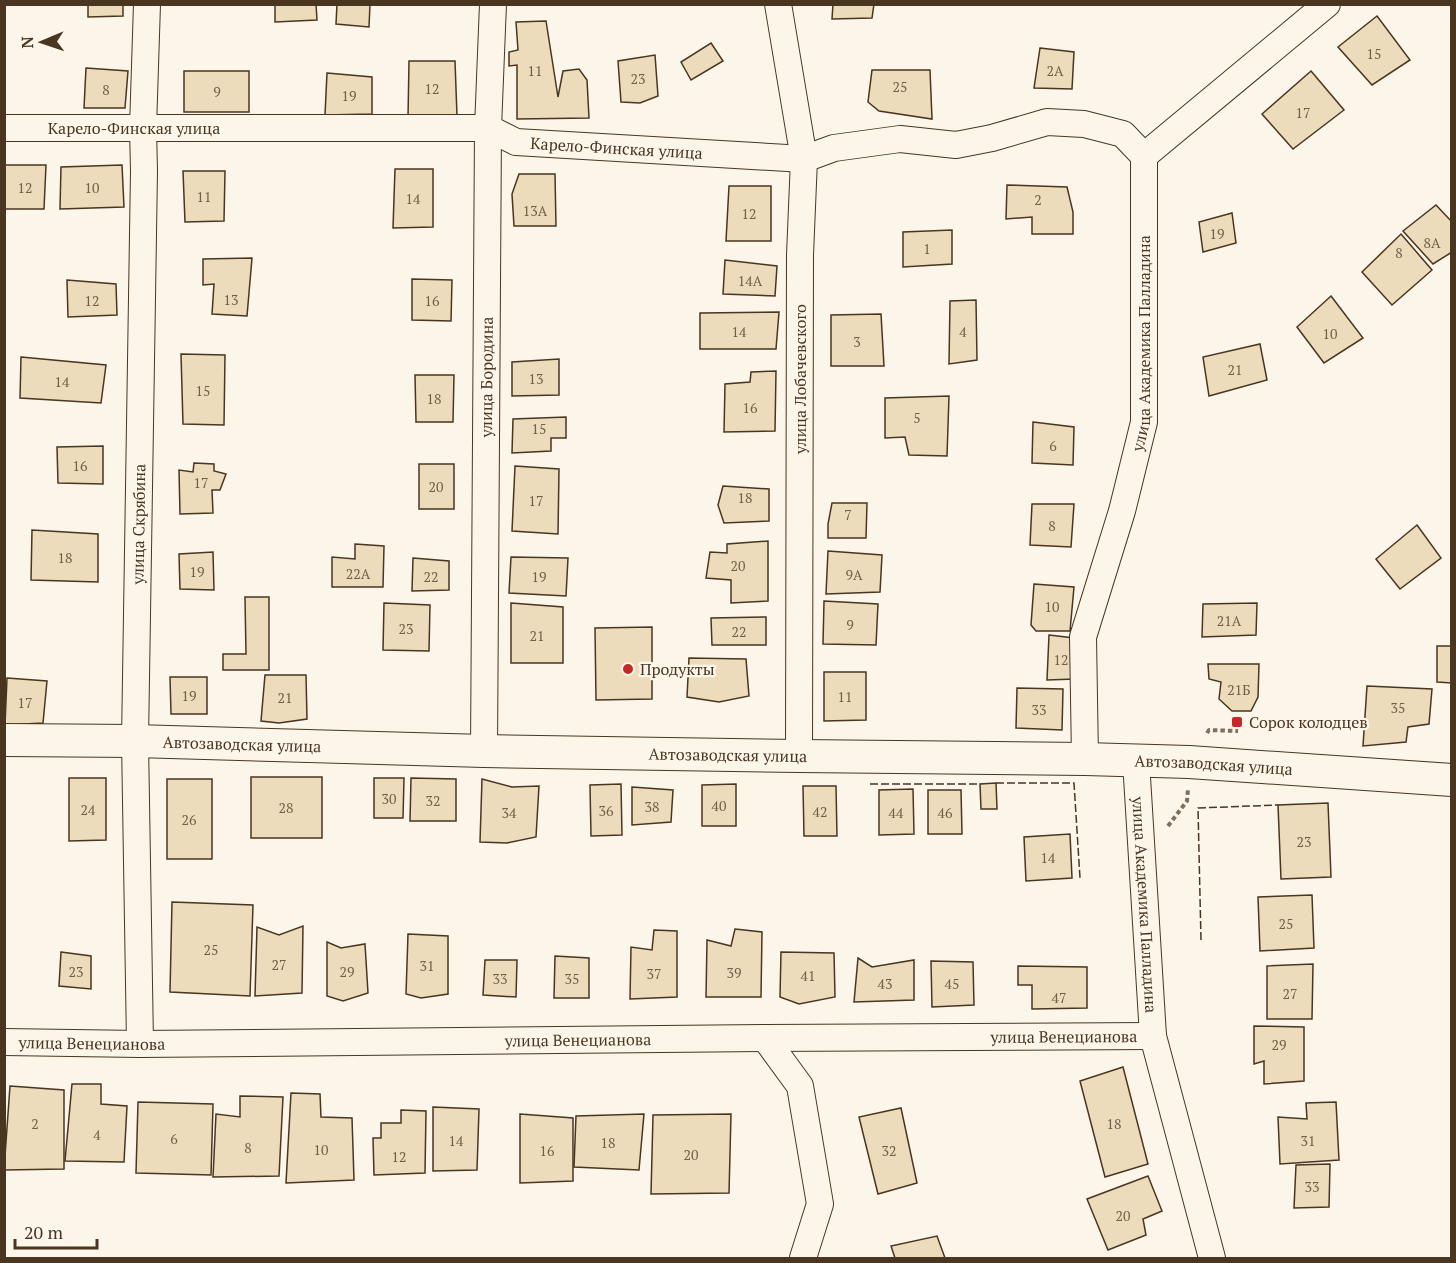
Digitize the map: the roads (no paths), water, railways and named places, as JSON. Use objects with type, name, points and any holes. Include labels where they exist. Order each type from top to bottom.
[{"type":"street","name":"улица Скрябина","points":[[140,1044],[135,741],[143,128],[147,4]]},
{"type":"street","name":"улица Бородина","points":[[484,751],[488,128],[492,4]]},
{"type":"street","name":"улица Лобачевского","points":[[778,4],[804,159],[800,267],[799,756]]},
{"type":"street","points":[[1144,156],[1327,4]]},
{"type":"street","name":"Карело-Финская улица","points":[[4,128],[488,128],[516,142],[804,159],[834,148],[900,139],[956,145],[992,138],[1047,122],[1084,124],[1123,134],[1144,156]]},
{"type":"street","name":"улица Академика Палладина","points":[[1085,759],[1083,637],[1122,511],[1144,422],[1144,156]]},
{"type":"street","name":"Автозаводская улица","points":[[4,740],[135,741],[484,751],[1085,759],[1189,762],[1452,780]]},
{"type":"street","name":"улица Академика Палладина","points":[[1136,761],[1153,1036],[1212,1258]]},
{"type":"street","name":"улица Венецианова","points":[[4,1042],[140,1044],[1153,1036]]},
{"type":"street","points":[[765,1038],[800,1086],[820,1204],[802,1258]]},
{"type":"place","name":"Продукты","points":[[628,669]]},
{"type":"place","name":"Сорок колодцев","points":[[1237,722]]}]
